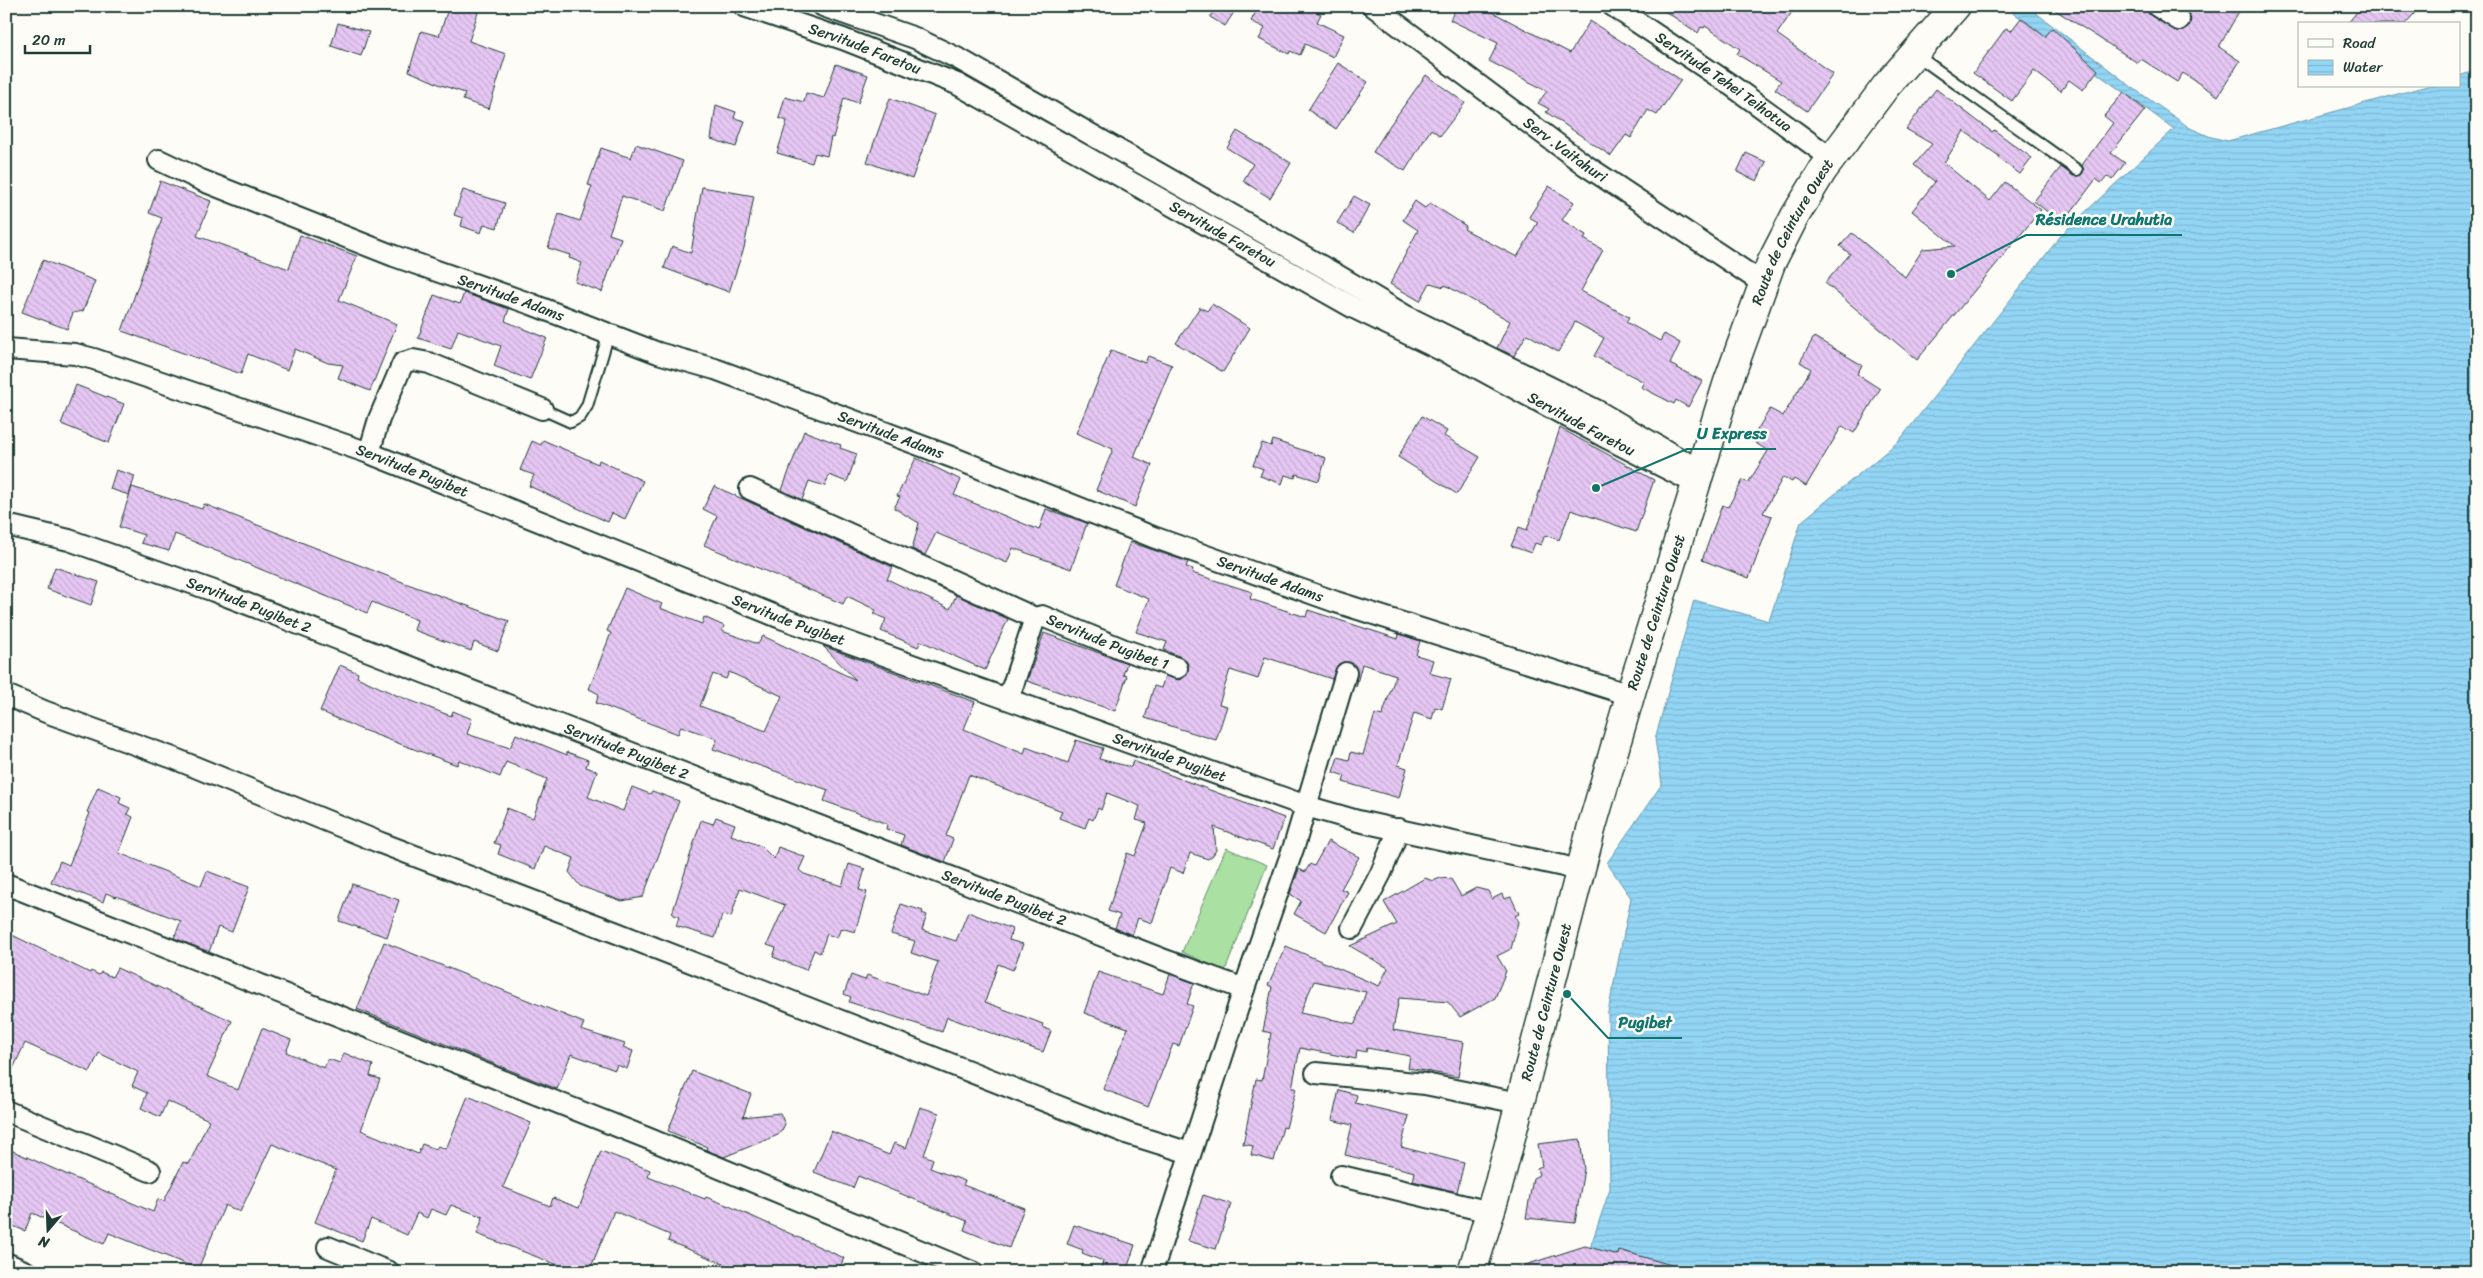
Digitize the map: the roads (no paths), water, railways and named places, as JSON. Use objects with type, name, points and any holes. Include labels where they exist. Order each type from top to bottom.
[{"type":"main road","name":"Route de Ceinture Ouest","points":[[1472,1272],[1490,1212],[1580,872],[1630,696],[1697,476],[1728,382],[1764,284],[1795,216],[1831,158],[1886,86],[1956,6]]},
{"type":"street","name":"Servitude Faretou","points":[[744,6],[852,43],[957,84],[1354,308],[1470,364],[1603,436],[1697,476]]},
{"type":"street","name":"Servitude Faretou","points":[[823,6],[915,38],[959,59],[1378,300],[1596,410],[1697,476]]},
{"type":"street","name":"Serv .Vaitahuri","points":[[1373,6],[1585,165],[1764,284]]},
{"type":"street","name":"Servitude Tehei Teihotua","points":[[1614,6],[1728,83],[1831,158]]},
{"type":"street","points":[[2157,6],[2179,20]]},
{"type":"street","name":"Servitude Adams","points":[[159,160],[259,204],[658,353],[715,369],[954,458],[1153,537],[1336,602],[1630,696]]},
{"type":"street","name":"Servitude Pugibet","points":[[6,348],[75,354],[94,359],[369,453],[781,618],[1306,806],[1358,821],[1563,866],[1580,872]]},
{"type":"street","points":[[369,453],[379,419],[403,363],[413,360],[429,363],[542,409]]},
{"type":"street","points":[[750,488],[1035,618]]},
{"type":"street","name":"Servitude Pugibet 2","points":[[6,525],[69,540],[214,591],[1171,963],[1244,989]]},
{"type":"street","name":"Servitude Pugibet 1","points":[[1004,697],[1011,691],[1035,618],[1042,616],[1125,650],[1177,668]]},
{"type":"street","points":[[1152,1272],[1306,806],[1346,673]]},
{"type":"street","points":[[6,695],[191,765],[381,843],[618,933],[1129,1134],[1190,1153]]},
{"type":"street","points":[[1352,928],[1381,873],[1399,829]]},
{"type":"street","points":[[6,884],[647,1138],[731,1175],[972,1272]]},
{"type":"street","points":[[1316,1073],[1424,1084],[1519,1104]]},
{"type":"street","points":[[6,1111],[150,1171]]},
{"type":"street","points":[[1341,1176],[1490,1212]]},
{"type":"street","points":[[328,1247],[389,1272]]},
{"type":"street","points":[[6,1263],[26,1272]]},
{"type":"lane","points":[[1914,54],[2077,170]]},
{"type":"lane","points":[[542,409],[571,422],[580,418],[587,406],[609,334]]},
{"type":"water","points":[[2004,6],[2027,6],[2133,88],[2190,128],[2211,137],[2228,141],[2420,88],[2460,88],[2460,76],[2477,70],[2477,1272],[1589,1272],[1591,1245],[1610,1189],[1608,1012],[1631,898],[1607,863],[1662,784],[1655,739],[1694,600],[1769,621],[1801,522],[1899,441],[2063,233],[2174,129]]},
{"type":"place","name":"Résidence Urahutia","points":[[1951,274]]},
{"type":"place","name":"U Express","points":[[1596,488]]},
{"type":"place","name":"Pugibet","points":[[1567,994]]}]
